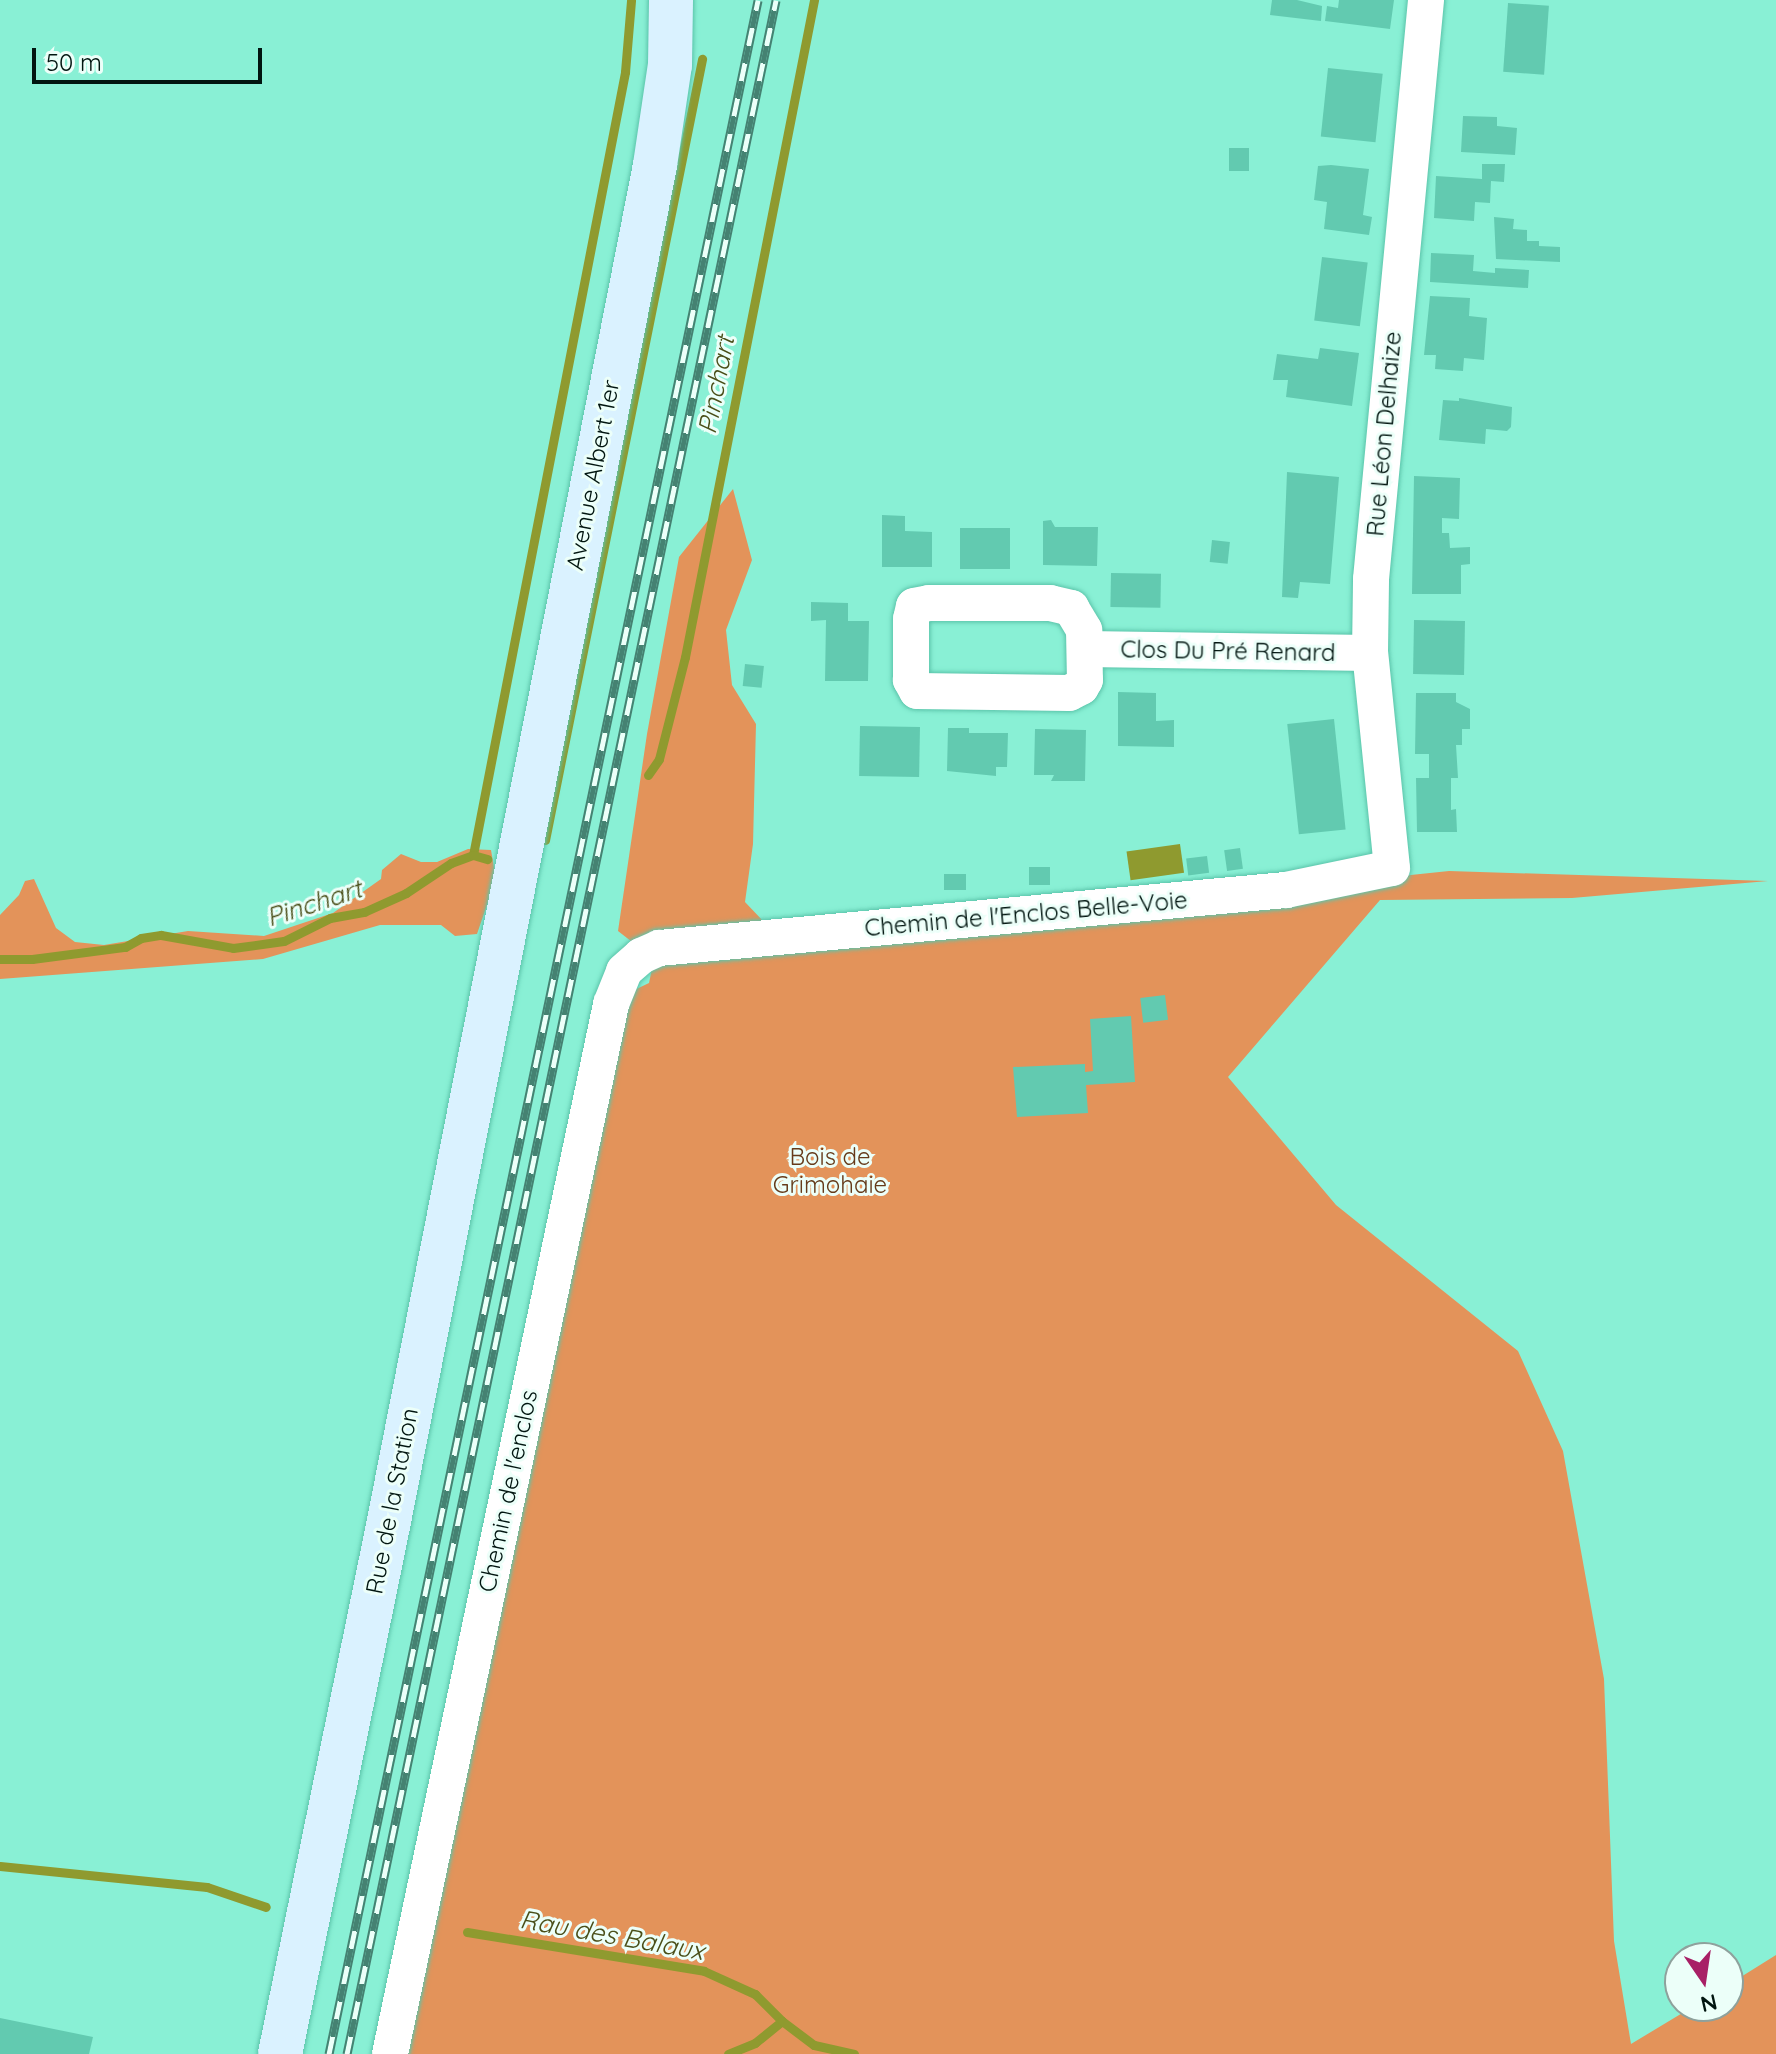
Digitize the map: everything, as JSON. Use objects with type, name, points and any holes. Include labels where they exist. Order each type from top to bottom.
[{"type":"main road","name":"Avenue Albert 1er","points":[[499,947],[655,165],[670,65],[671,0]]},
{"type":"main road","name":"Rue de la Station","points":[[280,2054],[389,1521],[499,947]]},
{"type":"street","name":"Rue Léon Delhaize","points":[[1392,868],[1370,653],[1375,515],[1426,0]]},
{"type":"street","name":"Clos Du Pré Renard","points":[[929,603],[1050,603],[1071,608],[1078,615],[1084,630],[1085,649],[1085,680],[1081,687],[1069,693],[917,691],[911,680],[911,619],[914,606],[929,603]]},
{"type":"street","name":"Clos Du Pré Renard","points":[[1085,649],[1370,653]]},
{"type":"street","name":"Chemin de l'Enclos Belle-Voie","points":[[659,948],[1286,890],[1392,868]]},
{"type":"street","name":"Chemin de l'enclos","points":[[390,2054],[611,1004],[624,971],[641,956],[659,948]]},
{"type":"green space","name":"Bois de Grimohaie","points":[[733,489],[752,560],[726,630],[732,685],[756,724],[753,844],[745,902],[782,941],[1449,871],[1768,881],[1572,898],[1380,900],[1228,1077],[1336,1205],[1518,1351],[1563,1451],[1604,1679],[1614,1941],[1631,2044],[1667,2022],[1744,2022],[1744,1975],[1776,1955],[1776,2054],[403,2054],[628,993],[649,983],[654,959],[618,931],[647,734],[679,557]]},
{"type":"green space","points":[[468,849],[491,850],[496,879],[477,934],[455,936],[441,925],[380,925],[263,959],[0,979],[0,915],[19,895],[25,881],[34,879],[56,928],[75,942],[104,945],[188,931],[264,936],[333,913],[381,879],[382,870],[401,854],[421,862],[437,862]]},
{"type":"shaded area","points":[[1180,844],[1184,873],[1131,880],[1127,852]]},
{"type":"building","points":[[1272,0],[1297,0],[1322,6],[1321,21],[1270,15]]},
{"type":"building","points":[[1339,0],[1394,0],[1390,29],[1325,21],[1327,6],[1338,8]]},
{"type":"building","points":[[1508,3],[1549,6],[1544,75],[1503,72]]},
{"type":"building","points":[[1328,68],[1383,74],[1375,142],[1321,137]]},
{"type":"building","points":[[1463,116],[1497,117],[1497,126],[1517,128],[1515,155],[1461,152]]},
{"type":"building","points":[[1229,148],[1249,148],[1249,171],[1229,171]]},
{"type":"building","points":[[1482,164],[1505,164],[1504,182],[1491,181],[1490,203],[1475,202],[1474,221],[1434,218],[1436,176],[1482,179]]},
{"type":"building","points":[[1318,166],[1369,169],[1363,215],[1372,217],[1369,235],[1324,229],[1327,202],[1314,200]]},
{"type":"building","points":[[1494,217],[1514,219],[1513,229],[1527,230],[1527,241],[1539,241],[1539,246],[1560,247],[1560,262],[1496,259]]},
{"type":"building","points":[[1431,253],[1474,255],[1473,271],[1495,273],[1495,268],[1529,270],[1528,288],[1430,282]]},
{"type":"building","points":[[1322,257],[1368,263],[1360,326],[1314,321]]},
{"type":"building","points":[[1430,296],[1470,298],[1469,316],[1487,318],[1484,360],[1464,358],[1463,371],[1435,369],[1436,355],[1424,355]]},
{"type":"building","points":[[1320,348],[1359,353],[1352,406],[1286,397],[1288,380],[1273,380],[1277,354],[1318,359]]},
{"type":"building","points":[[1459,398],[1512,407],[1511,427],[1507,431],[1486,429],[1485,444],[1439,440],[1443,400],[1459,401]]},
{"type":"building","points":[[1287,472],[1339,477],[1330,584],[1300,582],[1298,598],[1282,597]]},
{"type":"building","points":[[1414,476],[1460,478],[1459,519],[1442,518],[1442,533],[1449,533],[1450,548],[1470,547],[1470,564],[1461,565],[1461,594],[1412,594]]},
{"type":"building","points":[[882,515],[905,516],[905,531],[932,532],[932,567],[882,567]]},
{"type":"building","points":[[1051,520],[1055,527],[1098,527],[1097,566],[1043,565],[1043,521]]},
{"type":"building","points":[[960,528],[1010,528],[1010,569],[960,569]]},
{"type":"building","points":[[1212,540],[1230,542],[1228,564],[1210,562]]},
{"type":"building","points":[[1111,573],[1161,574],[1160,608],[1110,607]]},
{"type":"building","points":[[811,602],[848,603],[848,621],[869,621],[868,681],[825,681],[826,620],[811,621]]},
{"type":"building","points":[[1414,620],[1465,621],[1464,675],[1413,674]]},
{"type":"building","points":[[745,664],[764,666],[762,688],[743,686]]},
{"type":"building","points":[[1118,692],[1156,693],[1156,721],[1174,720],[1174,747],[1118,746]]},
{"type":"building","points":[[1416,693],[1456,693],[1456,702],[1470,709],[1470,729],[1462,729],[1462,745],[1456,745],[1458,778],[1451,778],[1451,810],[1456,809],[1457,832],[1417,832],[1416,778],[1429,778],[1429,754],[1415,754]]},
{"type":"building","points":[[1334,719],[1346,829],[1299,834],[1287,724]]},
{"type":"building","points":[[860,726],[920,727],[919,777],[859,776]]},
{"type":"building","points":[[948,728],[969,728],[969,733],[1008,733],[1007,767],[996,767],[996,776],[947,771]]},
{"type":"building","points":[[1035,729],[1086,730],[1085,781],[1051,781],[1054,775],[1034,775]]},
{"type":"building","points":[[1240,848],[1243,869],[1227,871],[1224,850]]},
{"type":"building","points":[[1207,856],[1209,873],[1188,875],[1186,859]]},
{"type":"building","points":[[1029,867],[1050,867],[1050,885],[1029,885]]},
{"type":"building","points":[[944,874],[966,874],[966,890],[944,890]]},
{"type":"building","points":[[1165,995],[1168,1020],[1143,1023],[1140,998]]},
{"type":"building","points":[[1131,1016],[1135,1082],[1086,1085],[1088,1113],[1017,1117],[1013,1067],[1085,1064],[1085,1072],[1093,1071],[1090,1019]]},
{"type":"building","points":[[0,2018],[93,2037],[89,2054],[0,2054]]},
{"type":"waterway","points":[[473,855],[625,72],[631,0]]},
{"type":"waterway","name":"Pinchart","points":[[648,775],[659,759],[685,657],[814,0]]},
{"type":"waterway","points":[[545,840],[702,59]]},
{"type":"waterway","name":"Pinchart","points":[[0,959],[32,959],[125,947],[141,938],[161,935],[233,948],[284,941],[330,918],[364,912],[406,893],[451,863],[473,855],[487,859]]},
{"type":"waterway","points":[[0,1866],[207,1887],[266,1907]]},
{"type":"waterway","name":"Rau des Balaux","points":[[467,1932],[704,1971],[755,1994],[782,2021],[755,2043],[728,2054]]},
{"type":"waterway","name":"Rau des Balaux","points":[[782,2021],[814,2045],[854,2054]]},
{"type":"railway","points":[[329,2054],[758,0]]},
{"type":"railway","points":[[347,2054],[776,0]]}]
